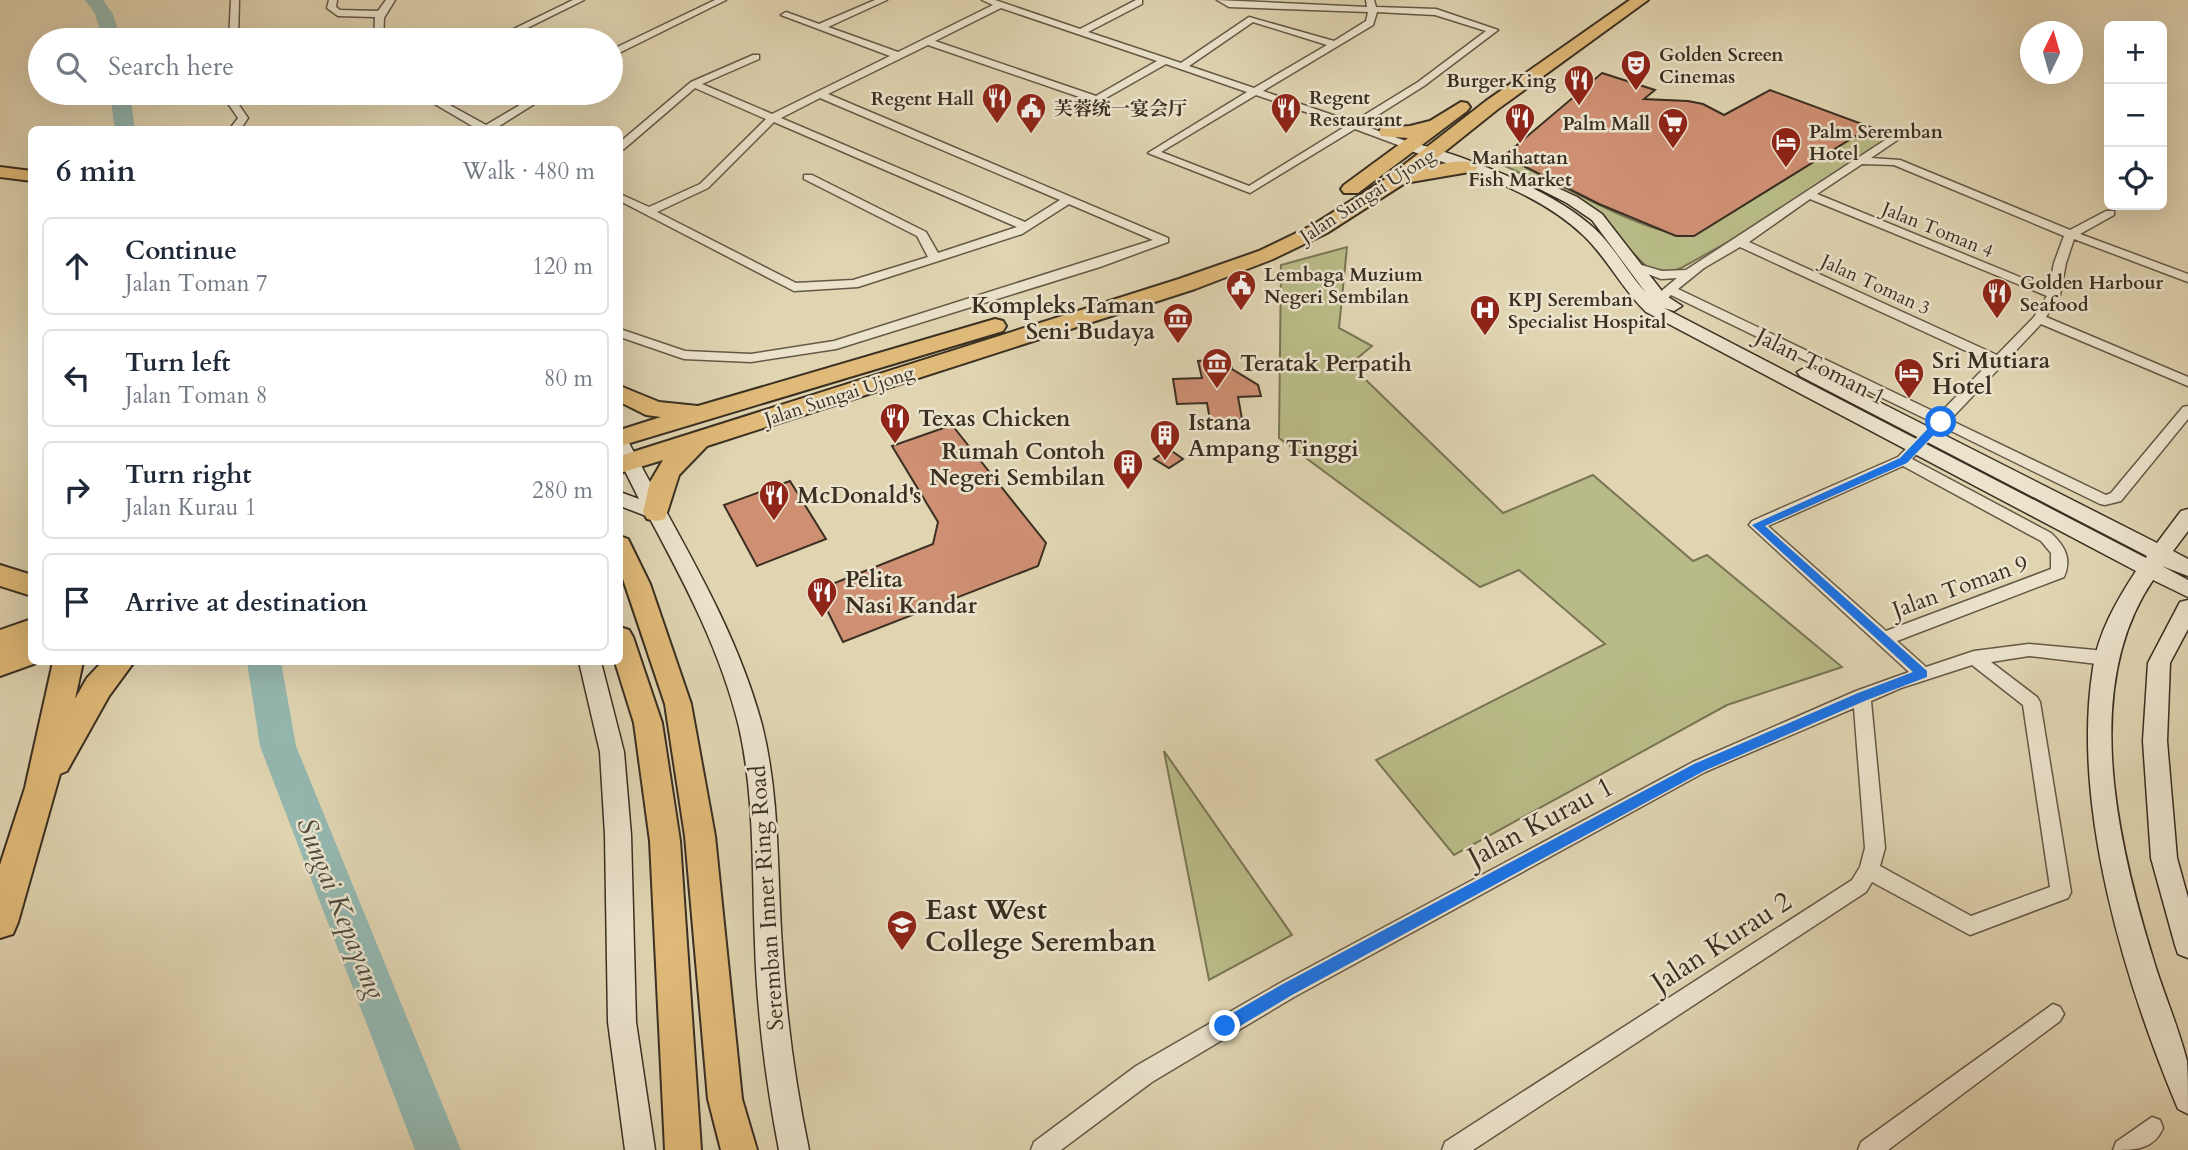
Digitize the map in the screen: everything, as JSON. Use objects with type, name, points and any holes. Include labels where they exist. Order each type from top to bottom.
[{"type":"highway","name":"Jalan Sungai Ujong","points":[[623,452],[714,411],[1175,272],[1301,222],[1341,197],[1435,152],[1492,105],[1640,0]]},
{"type":"highway","name":"Jalan Sungai Ujong","points":[[623,452],[705,438],[1188,284],[1266,255],[1320,229],[1392,171],[1413,144],[1534,53]]},
{"type":"highway","points":[[1438,124],[1411,132],[1386,135],[1391,145],[1392,171],[1441,170],[1474,165],[1467,151],[1465,127]]},
{"type":"highway","points":[[623,394],[655,409],[698,413],[714,411]]},
{"type":"highway","points":[[656,512],[667,470],[705,438]]},
{"type":"highway","points":[[0,574],[28,576]]},
{"type":"highway","points":[[0,574],[28,584]]},
{"type":"highway","points":[[0,642],[28,632]]},
{"type":"highway","points":[[0,664],[28,654]]},
{"type":"highway","points":[[4,908],[41,789],[67,665]]},
{"type":"highway","points":[[41,789],[98,687],[116,665]]},
{"type":"main road","points":[[0,163],[28,166]]},
{"type":"main road","points":[[0,172],[28,176]]},
{"type":"main road","points":[[623,552],[638,584],[678,704],[700,836],[725,1099],[739,1150]]},
{"type":"main road","points":[[623,646],[648,723],[665,841],[684,1150]]},
{"type":"street","points":[[234,28],[235,0]]},
{"type":"street","points":[[333,0],[331,8],[338,13],[379,14]]},
{"type":"street","points":[[377,28],[379,14],[391,0]]},
{"type":"street","points":[[521,28],[580,0]]},
{"type":"street","points":[[623,47],[722,0]]},
{"type":"street","points":[[820,27],[883,0]]},
{"type":"street","points":[[986,0],[1413,144]]},
{"type":"street","points":[[1221,0],[1228,4],[1371,4],[1436,12],[1493,30],[1421,84],[1354,123],[1250,190],[1153,153],[1370,23],[1371,4]]},
{"type":"street","points":[[1081,32],[1139,2]]},
{"type":"street","points":[[648,212],[704,186],[774,117],[1000,5]]},
{"type":"street","points":[[786,15],[896,55]]},
{"type":"street","points":[[1182,66],[1252,19],[1335,44]]},
{"type":"street","points":[[926,41],[1097,100],[1166,60]]},
{"type":"street","points":[[623,144],[694,84],[756,57]]},
{"type":"street","points":[[694,84],[1026,227]]},
{"type":"street","points":[[623,334],[684,355],[751,358],[836,345],[1096,264],[1164,240],[822,95]]},
{"type":"street","points":[[234,105],[243,118],[237,126]]},
{"type":"street","points":[[443,105],[481,126]]},
{"type":"street","points":[[491,126],[527,105]]},
{"type":"street","points":[[1660,299],[1689,274],[1858,161],[1906,134],[1889,151],[1896,162]]},
{"type":"street","name":"Jalan Toman 1","points":[[1413,144],[1529,180],[1580,206],[1597,217],[1660,299],[1923,441],[2156,562],[2188,589]]},
{"type":"street","points":[[1858,161],[1896,162],[2070,234],[2188,278]]},
{"type":"street","name":"Jalan Toman 1","points":[[1474,165],[1573,219],[1590,233],[1630,288],[1750,337],[1923,441]]},
{"type":"street","points":[[808,177],[922,234],[935,258]]},
{"type":"street","name":"Jalan Toman 4","points":[[1809,195],[2054,295]]},
{"type":"street","points":[[623,200],[794,287],[854,284],[1018,232],[1067,200]]},
{"type":"street","points":[[1923,674],[1757,525],[1923,441],[1996,360],[2039,319],[2054,295],[2060,262],[2070,234],[2110,214]]},
{"type":"street","name":"Jalan Toman 3","points":[[1740,242],[1996,360]]},
{"type":"street","points":[[1638,268],[1661,275],[1689,274]]},
{"type":"street","points":[[2039,319],[2188,382]]},
{"type":"street","points":[[1923,441],[2105,500],[2116,497],[2188,410]]},
{"type":"street","name":"Jalan Toman 9","points":[[1883,639],[2058,573],[2062,562],[2059,549],[2046,537],[1923,441]]},
{"type":"street","name":"Seremban Inner Ring Road","points":[[623,454],[695,580],[709,610],[738,681],[750,726],[766,836],[766,917],[772,1023],[794,1150]]},
{"type":"street","points":[[623,500],[656,512]]},
{"type":"street","points":[[2188,516],[2119,617],[2106,658],[2099,713],[2102,778],[2111,848],[2149,990],[2188,1099]]},
{"type":"street","name":"Jalan Toman 1","points":[[2156,562],[2188,568]]},
{"type":"street","points":[[2188,608],[2159,663],[2155,741],[2164,858],[2188,945]]},
{"type":"street","name":"Jalan Kurau 1","points":[[1042,1150],[1144,1074],[1287,990],[1699,767],[1863,696],[1974,658],[2029,650],[2106,658]]},
{"type":"street","points":[[1863,696],[1875,848],[1869,870],[1970,926],[2061,892],[2031,702],[1974,658]]},
{"type":"street","points":[[591,665],[612,752],[618,835],[622,1022],[640,1150]]},
{"type":"street","name":"Jalan Kurau 2","points":[[1453,1150],[1859,886],[1869,870]]},
{"type":"street","points":[[1869,1150],[2053,1014]]},
{"type":"street","points":[[2124,1150],[2152,1128]]},
{"type":"green space","points":[[1870,127],[1892,137],[1773,217],[1670,272],[1648,268],[1593,213],[1572,198],[1499,163],[1504,156],[1625,217],[1674,234],[1693,236]]},
{"type":"green space","points":[[1347,247],[1339,328],[1372,346],[1354,361],[1367,381],[1503,513],[1593,475],[1693,561],[1707,555],[1842,667],[1727,705],[1454,855],[1376,760],[1605,644],[1519,570],[1480,587],[1279,438],[1281,265]]},
{"type":"green space","points":[[1164,751],[1292,935],[1209,980]]},
{"type":"building","name":"Palm Mall","points":[[1602,73],[1655,90],[1644,99],[1703,104],[1724,115],[1770,90],[1870,127],[1694,236],[1676,236],[1599,204],[1504,156]]},
{"type":"building","name":"Teratak Perpatih","points":[[1229,359],[1232,369],[1258,385],[1261,396],[1238,397],[1242,419],[1210,420],[1207,403],[1177,404],[1173,379],[1202,378],[1198,361]]},
{"type":"building","points":[[952,425],[1046,543],[1038,566],[843,642],[817,590],[933,544],[938,522],[892,446]]},
{"type":"building","points":[[1169,449],[1183,459],[1169,468],[1154,459]]},
{"type":"building","name":"McDonald's","points":[[790,481],[826,539],[757,566],[724,505]]},
{"type":"waterway","name":"Sungai Kepayang","points":[[94,0],[104,14],[108,28]]},
{"type":"waterway","name":"Sungai Kepayang","points":[[122,105],[124,126]]},
{"type":"waterway","name":"Sungai Kepayang","points":[[264,665],[278,746],[438,1150]]},
{"type":"place","name":"Golden Screen Cinemas","points":[[1636,92]]},
{"type":"place","name":"Burger King","points":[[1579,107]]},
{"type":"place","name":"Regent Hall","points":[[997,125]]},
{"type":"place","name":"芙蓉统一宴会厅","points":[[1031,135]]},
{"type":"place","name":"Regent Restaurant","points":[[1286,135]]},
{"type":"place","name":"Manhattan Fish Market","points":[[1520,145]]},
{"type":"place","name":"Palm Mall","points":[[1673,150]]},
{"type":"place","name":"Palm Seremban Hotel","points":[[1786,169]]},
{"type":"place","name":"Lembaga Muzium Negeri Sembilan","points":[[1241,312]]},
{"type":"place","name":"Golden Harbour Seafood","points":[[1997,320]]},
{"type":"place","name":"KPJ Seremban Specialist Hospital","points":[[1485,337]]},
{"type":"place","name":"Kompleks Taman Seni Budaya","points":[[1178,345]]},
{"type":"place","name":"Teratak Perpatih","points":[[1217,390]]},
{"type":"place","name":"Sri Mutiara Hotel","points":[[1909,400]]},
{"type":"place","name":"Texas Chicken","points":[[895,445]]},
{"type":"place","name":"Istana Ampang Tinggi","points":[[1165,462]]},
{"type":"place","name":"Rumah Contoh Negeri Sembilan","points":[[1128,491]]},
{"type":"place","name":"McDonald's","points":[[774,522]]},
{"type":"place","name":"Pelita Nasi Kandar","points":[[822,619]]},
{"type":"place","name":"East West College Seremban","points":[[902,952]]},
{"type":"route","points":[[1225,1026],[1699,767],[1863,696],[1923,674],[1757,525],[1903,460],[1941,422]]}]
